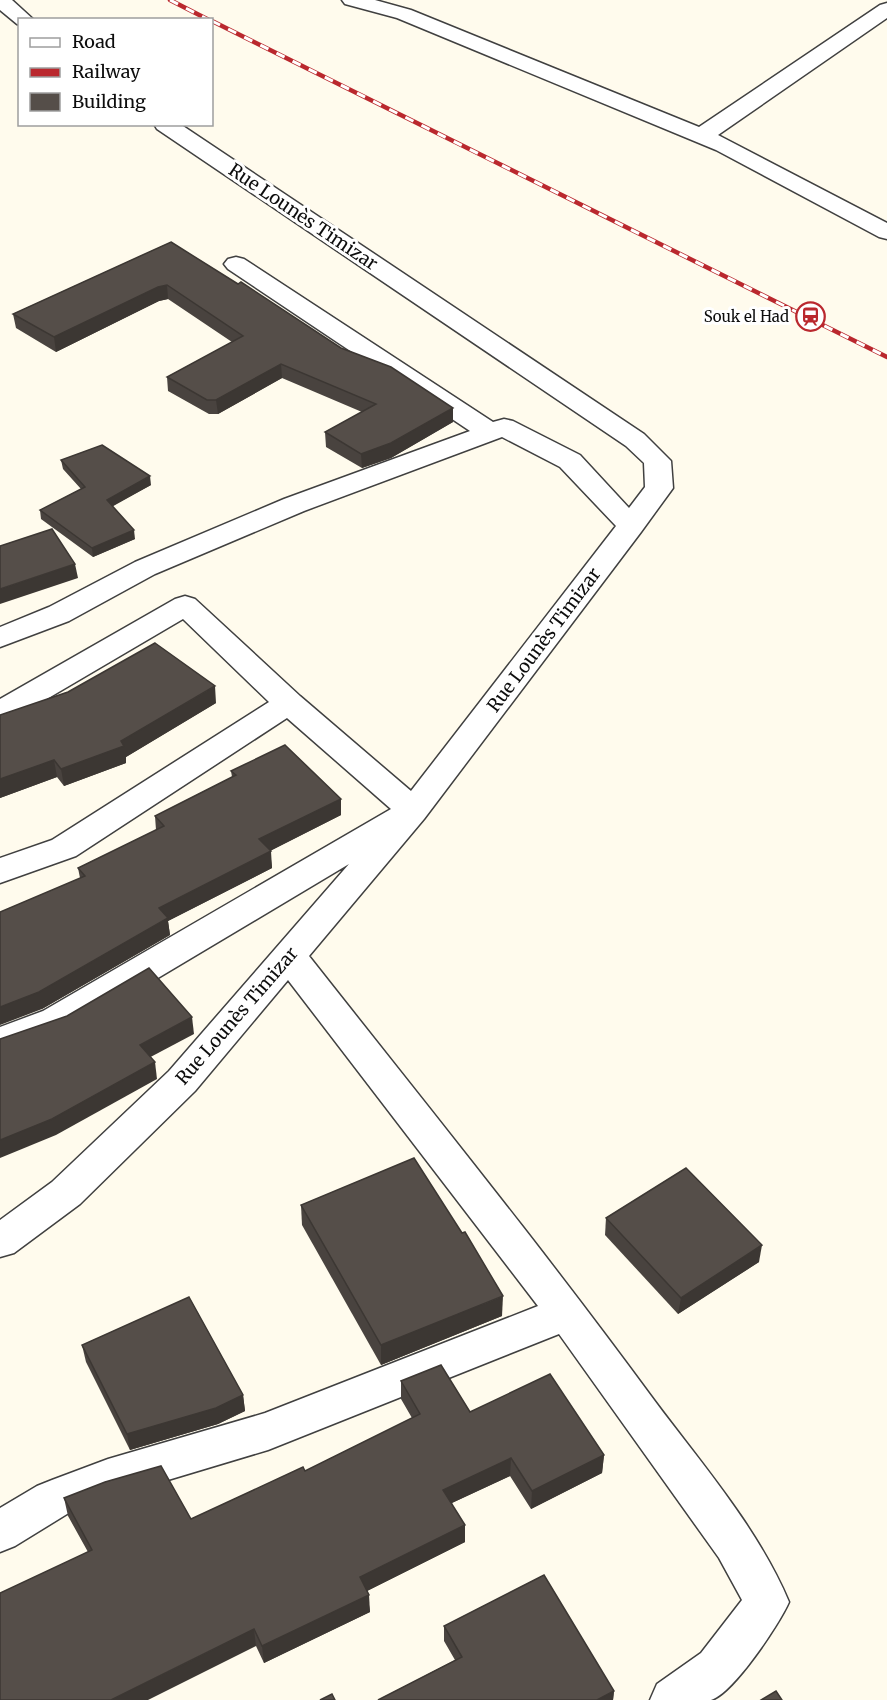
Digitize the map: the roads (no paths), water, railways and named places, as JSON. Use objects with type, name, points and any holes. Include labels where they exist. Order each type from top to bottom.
[{"type":"street","points":[[0,0],[22,18]]},
{"type":"street","points":[[352,0],[404,14],[724,145],[887,232]]},
{"type":"street","points":[[701,136],[887,9]]},
{"type":"street","name":"Rue Lounès Timizar","points":[[0,1241],[66,1193],[182,1081],[413,811],[659,488],[657,461],[635,440],[168,126]]},
{"type":"street","points":[[236,264],[491,433]]},
{"type":"street","points":[[0,638],[59,614],[145,568],[294,505],[504,427],[570,461],[631,526]]},
{"type":"street","points":[[0,1041],[56,1021],[413,811],[289,703],[145,568]]},
{"type":"street","points":[[0,712],[185,605]]},
{"type":"street","points":[[0,871],[64,848],[289,703]]},
{"type":"street","points":[[289,956],[567,1313],[734,1544],[767,1602],[717,1669],[674,1700]]},
{"type":"street","points":[[0,1532],[52,1500],[108,1479],[268,1431],[567,1313]]},
{"type":"railway","points":[[170,0],[205,18]]},
{"type":"railway","points":[[213,21],[887,357]]},
{"type":"place","name":"Souk el Had","points":[[810,317]]}]
